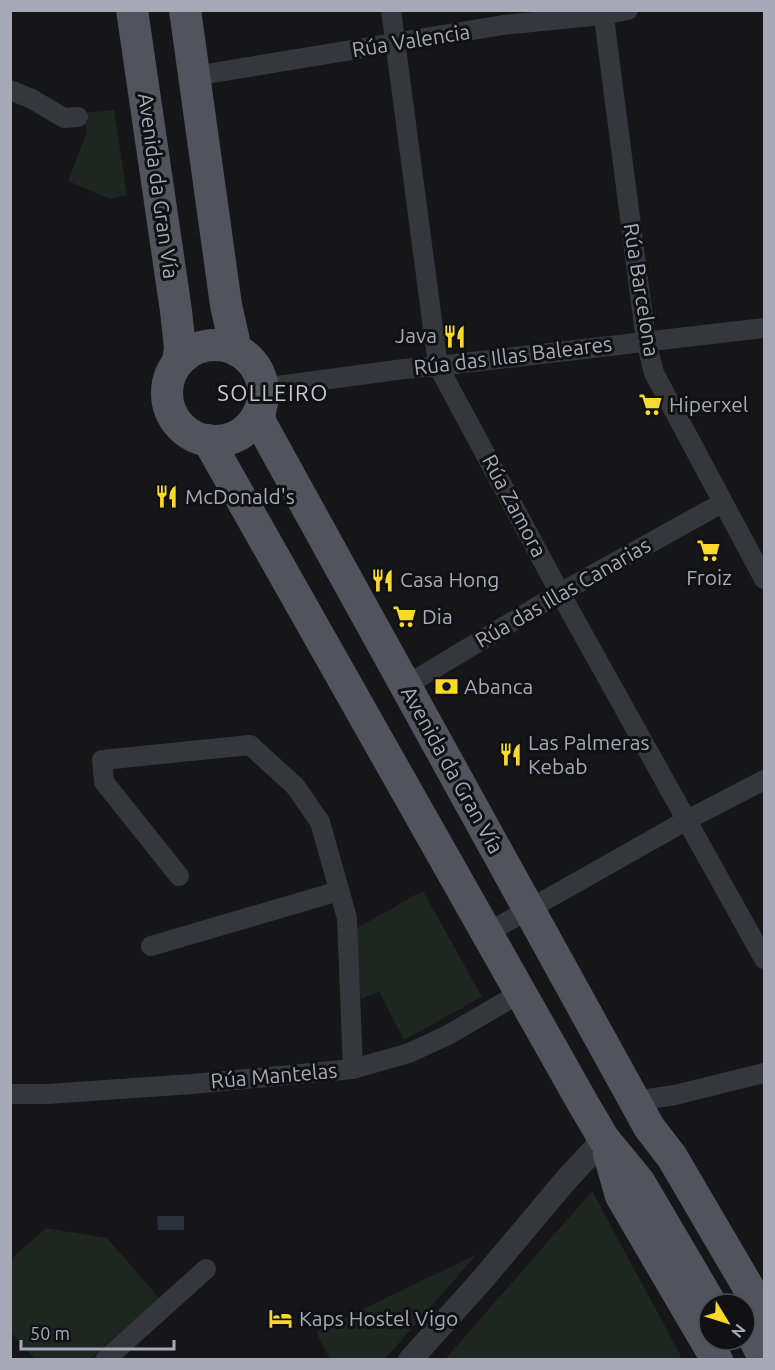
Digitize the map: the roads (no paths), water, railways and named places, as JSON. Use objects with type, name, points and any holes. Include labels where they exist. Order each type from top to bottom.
[{"type":"main road","name":"Avenida da Gran Vía","points":[[132,10],[180,348],[178,362],[171,374],[167,399],[170,411],[184,430],[207,441]]},
{"type":"main road","points":[[185,10],[226,305],[236,350]]},
{"type":"main road","points":[[178,362],[190,352],[205,346],[221,345],[236,350]]},
{"type":"main road","name":"Avenida da Gran Vía","points":[[236,350],[254,366],[260,376],[261,424],[405,687],[642,1114],[672,1157],[765,1314]]},
{"type":"main road","points":[[261,400],[250,425],[238,435],[223,440],[207,441],[604,1138],[640,1182],[704,1292]]},
{"type":"main road","name":"Avenida da Gran Vía","points":[[642,1114],[658,1166],[728,1292]]},
{"type":"main road","points":[[604,1138],[621,1196],[717,1359]]},
{"type":"main road","points":[[757,1343],[765,1357]]},
{"type":"street","name":"Rúa Zamora","points":[[391,10],[438,366],[561,593],[765,959]]},
{"type":"street","name":"Rúa Valencia","points":[[194,76],[503,25],[628,10]]},
{"type":"street","name":"Rúa Barcelona","points":[[603,13],[646,341],[654,374],[765,579]]},
{"type":"street","points":[[10,90],[32,99],[64,118],[78,117]]},
{"type":"street","name":"Rúa das Illas Baleares","points":[[261,400],[404,369],[765,328]]},
{"type":"street","name":"Rúa das Illas Canarias","points":[[405,687],[561,593],[722,502]]},
{"type":"street","points":[[179,876],[105,782],[102,760],[250,745],[295,786],[320,822],[346,918],[353,1069]]},
{"type":"street","points":[[488,933],[687,820],[765,780]]},
{"type":"street","points":[[151,946],[339,891]]},
{"type":"street","name":"Rúa Mantelas","points":[[10,1094],[22,1092],[48,1094],[181,1085],[353,1069],[409,1053],[448,1035],[520,993]]},
{"type":"street","points":[[642,1114],[675,1095],[765,1073]]},
{"type":"street","points":[[410,1359],[482,1280],[604,1138]]},
{"type":"street","points":[[105,1359],[206,1269]]},
{"type":"place","name":"Java","points":[[455,336]]},
{"type":"place","name":"Hiperxel","points":[[651,405]]},
{"type":"place","name":"McDonald's","points":[[167,497]]},
{"type":"place","name":"Froiz","points":[[709,550]]},
{"type":"place","name":"Casa Hong","points":[[382,580]]},
{"type":"place","name":"Dia","points":[[404,617]]},
{"type":"place","name":"Abanca","points":[[446,687]]},
{"type":"place","name":"Las Palmeras Kebab","points":[[510,755]]},
{"type":"place","name":"Kaps Hostel Vigo","points":[[281,1319]]},
{"type":"district","name":"SOLLEIRO","points":[[273,393]]}]
